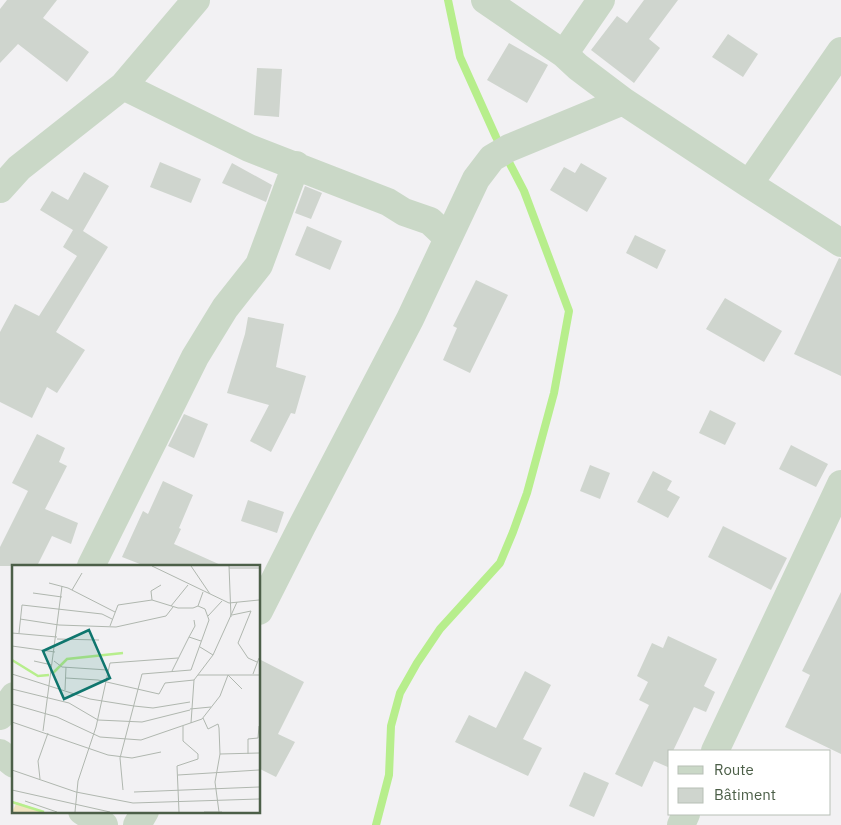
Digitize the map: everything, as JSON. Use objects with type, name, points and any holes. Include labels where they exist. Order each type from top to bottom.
[{"type":"street","points":[[0,189],[19,168],[123,86],[196,0]]},
{"type":"street","points":[[486,0],[564,54],[578,67],[624,101],[748,184],[841,243]]},
{"type":"street","points":[[564,54],[601,0]]},
{"type":"street","points":[[748,184],[841,51]]},
{"type":"street","points":[[123,86],[249,148],[388,202],[439,229]]},
{"type":"street","points":[[260,610],[410,319],[439,229],[462,208],[476,179],[501,153],[624,101]]},
{"type":"street","points":[[92,565],[196,358],[225,308],[259,265],[296,165]]},
{"type":"street","points":[[715,750],[841,484]]},
{"type":"street","points":[[0,716],[12,699]]},
{"type":"street","points":[[0,753],[12,762]]},
{"type":"street","points":[[84,812],[104,825]]},
{"type":"street","points":[[137,825],[144,812]]},
{"type":"building","points":[[7,0],[57,0],[43,18],[89,52],[67,82],[18,44],[0,63],[0,9]]},
{"type":"building","points":[[644,0],[678,0],[649,39],[660,48],[634,83],[591,50],[617,16],[627,23]]},
{"type":"building","points":[[728,34],[758,54],[743,77],[712,57]]},
{"type":"building","points":[[509,43],[548,65],[527,103],[487,80]]},
{"type":"building","points":[[257,68],[282,69],[279,117],[254,115]]},
{"type":"building","points":[[160,162],[201,179],[191,203],[150,187]]},
{"type":"building","points":[[232,163],[272,185],[266,202],[222,183]]},
{"type":"building","points":[[581,163],[607,178],[587,212],[550,190],[564,167],[575,173]]},
{"type":"building","points":[[84,172],[109,186],[83,231],[108,247],[56,332],[85,350],[57,393],[47,387],[32,418],[0,402],[0,332],[15,304],[39,316],[77,256],[63,247],[73,230],[40,210],[52,191],[68,200]]},
{"type":"building","points":[[305,186],[322,193],[311,219],[295,213]]},
{"type":"building","points":[[307,226],[342,241],[330,270],[295,255]]},
{"type":"building","points":[[635,235],[666,250],[657,269],[626,253]]},
{"type":"building","points":[[839,258],[841,259],[841,376],[794,354]]},
{"type":"building","points":[[476,280],[508,295],[470,373],[443,360],[457,328],[453,326]]},
{"type":"building","points":[[725,298],[782,331],[764,362],[706,329]]},
{"type":"building","points":[[248,317],[284,324],[276,367],[306,376],[295,414],[291,413],[271,452],[250,441],[269,405],[227,393],[245,334]]},
{"type":"building","points":[[710,410],[736,423],[725,445],[699,433]]},
{"type":"building","points":[[184,414],[208,424],[194,458],[168,446]]},
{"type":"building","points":[[37,434],[65,448],[59,462],[67,466],[45,509],[78,523],[71,544],[52,536],[38,565],[0,566],[0,547],[28,491],[12,483]]},
{"type":"building","points":[[791,445],[828,464],[816,487],[779,469]]},
{"type":"building","points":[[590,465],[610,473],[600,499],[580,491]]},
{"type":"building","points":[[653,471],[672,481],[667,490],[680,497],[668,518],[637,502]]},
{"type":"building","points":[[163,481],[193,495],[174,544],[221,565],[142,565],[122,557],[143,511],[148,514]]},
{"type":"building","points":[[248,500],[284,512],[277,533],[241,521]]},
{"type":"building","points":[[723,526],[787,558],[771,590],[708,557]]},
{"type":"building","points":[[841,592],[841,754],[785,727],[810,675],[802,671]]},
{"type":"building","points":[[668,636],[717,659],[704,686],[715,692],[706,712],[694,707],[673,750],[668,750],[668,767],[654,761],[642,787],[615,774],[649,705],[639,700],[648,682],[637,676],[652,643],[663,648]]},
{"type":"building","points":[[260,660],[304,682],[278,734],[295,742],[276,777],[260,769]]},
{"type":"building","points":[[525,671],[551,685],[523,739],[542,748],[528,776],[455,742],[469,715],[496,728]]},
{"type":"building","points":[[584,772],[609,783],[594,817],[569,806]]},
{"type":"waterway","points":[[376,825],[389,775],[391,726],[400,693],[440,629],[500,563],[513,532],[527,493],[554,393],[569,311],[524,191],[496,137],[460,57],[448,0]]}]
